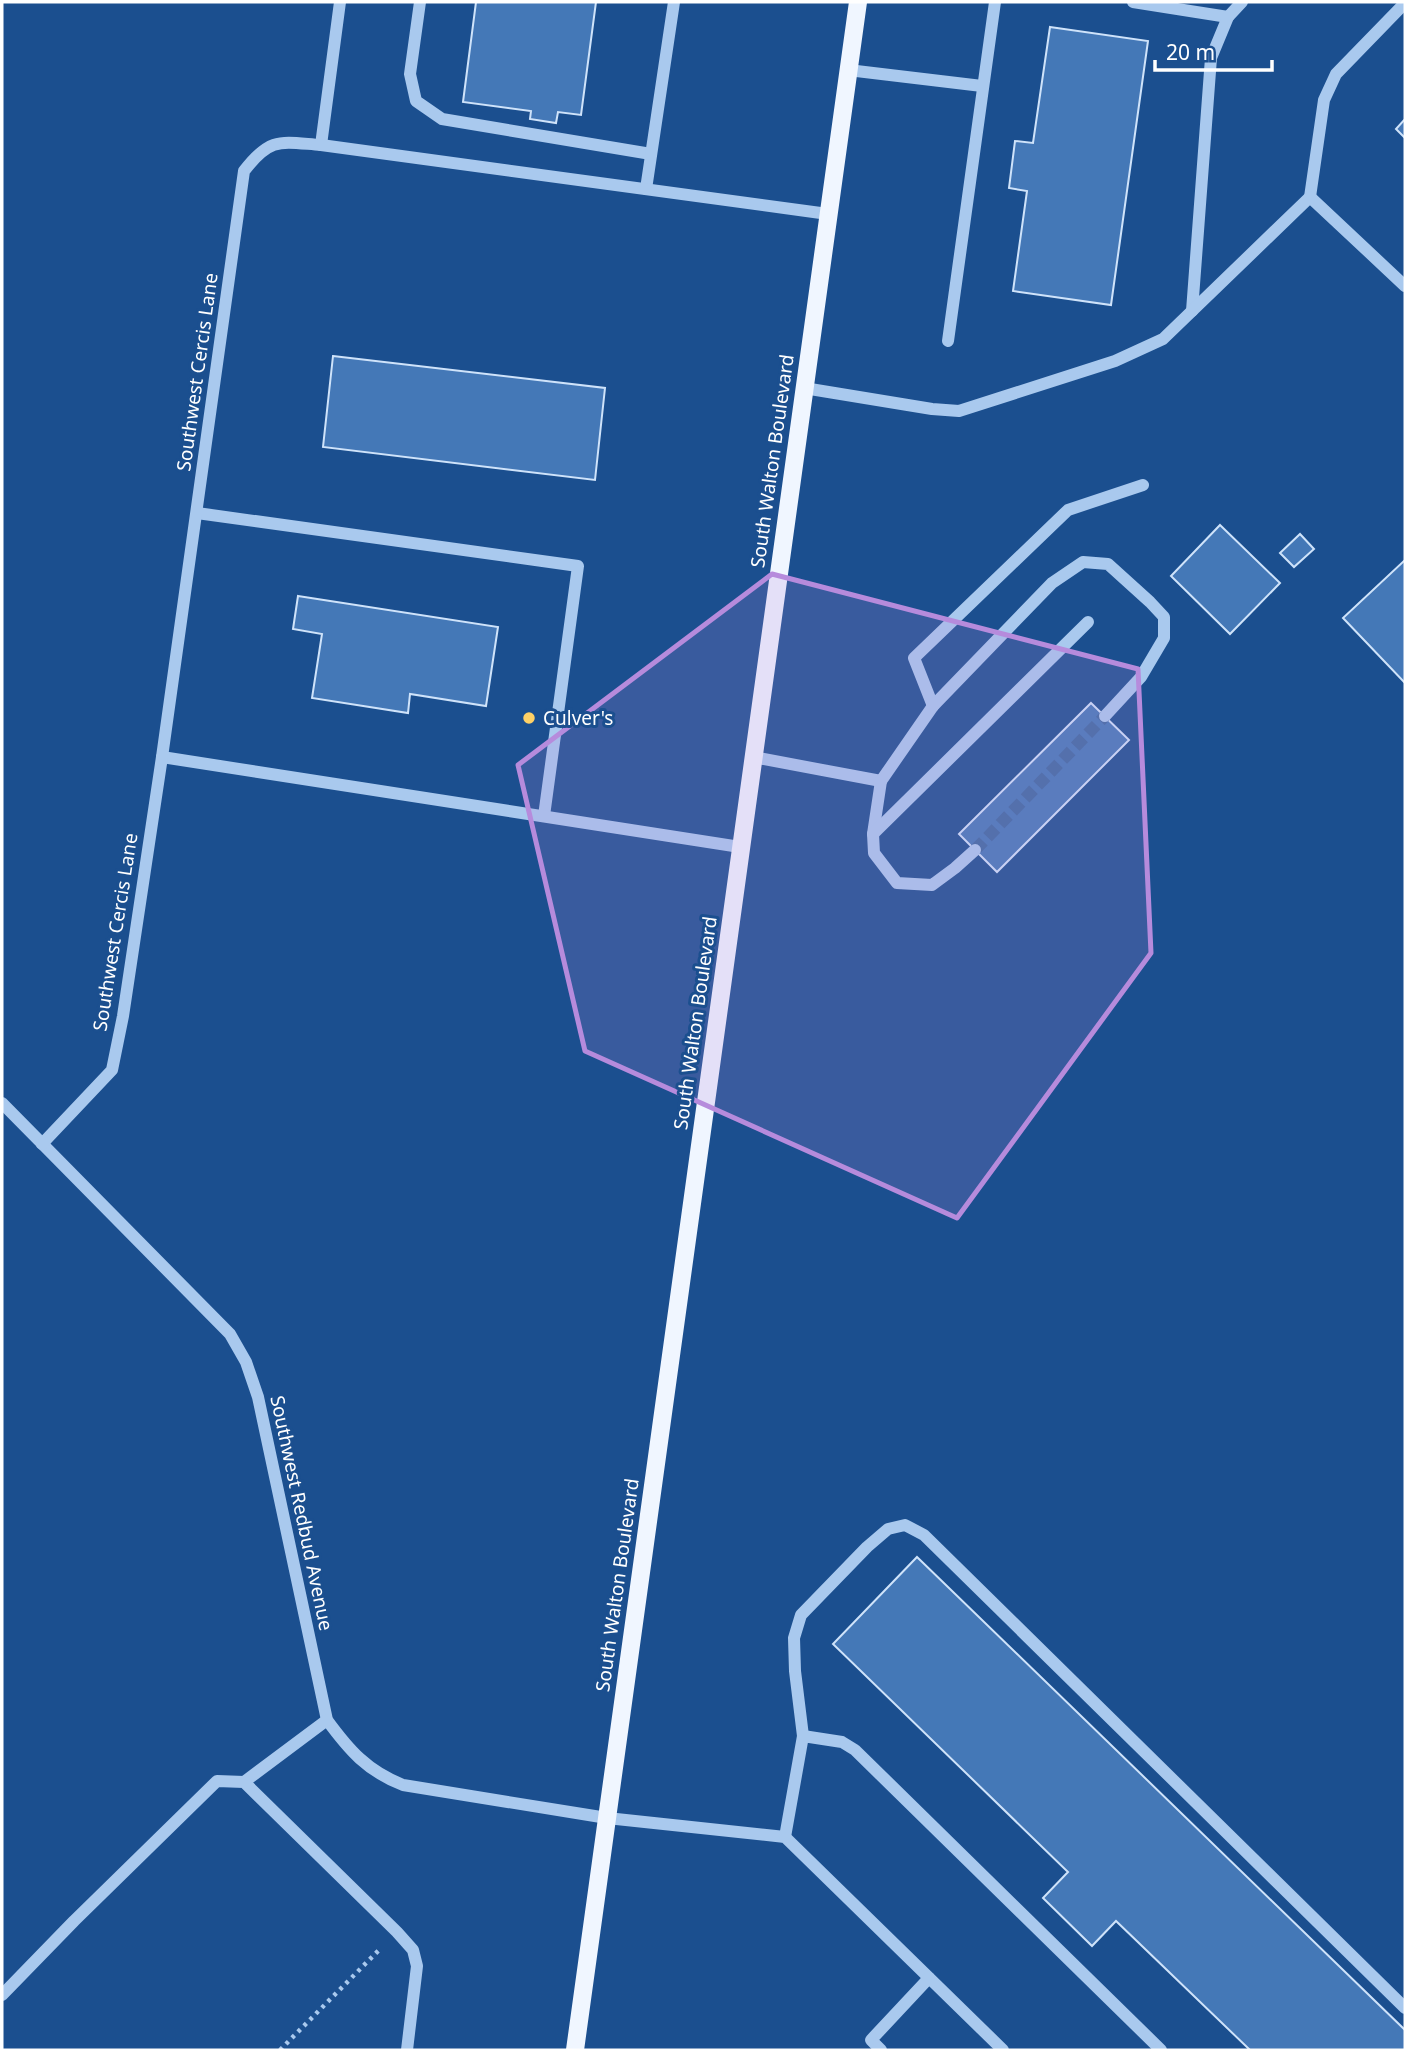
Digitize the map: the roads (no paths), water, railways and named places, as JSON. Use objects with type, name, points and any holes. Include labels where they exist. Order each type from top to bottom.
[{"type":"main road","name":"South Walton Boulevard","points":[[575,2050],[858,2]]},
{"type":"street","points":[[321,145],[340,2]]},
{"type":"street","points":[[420,2],[410,74],[416,101],[442,119],[651,154]]},
{"type":"street","points":[[646,189],[674,2]]},
{"type":"street","points":[[948,341],[995,2]]},
{"type":"street","points":[[1133,2],[1228,17]]},
{"type":"street","points":[[1192,311],[1211,58],[1228,17],[1242,2]]},
{"type":"street","points":[[804,388],[959,411],[1115,361],[1163,339],[1310,197],[1324,100],[1336,74],[1405,4]]},
{"type":"street","points":[[848,70],[982,86]]},
{"type":"street","name":"Southwest Cercis Lane","points":[[42,1143],[112,1070],[162,757],[244,171],[258,154],[276,142],[321,145],[828,214]]},
{"type":"street","points":[[1310,197],[1405,286]]},
{"type":"street","points":[[933,706],[914,659],[1068,510],[1143,485]]},
{"type":"street","points":[[197,513],[578,566],[544,816]]},
{"type":"street","points":[[975,850],[955,869],[932,885],[897,883],[874,853],[873,834],[881,781],[933,706],[1052,583],[1083,562],[1108,564],[1164,617],[1164,638],[1141,677],[1105,716]]},
{"type":"street","points":[[873,834],[1088,622]]},
{"type":"street","points":[[162,757],[740,847]]},
{"type":"street","points":[[753,757],[881,781]]},
{"type":"street","name":"Southwest Redbud Avenue","points":[[2,1103],[230,1334],[246,1362],[258,1397],[327,1720],[348,1749],[386,1779],[403,1786],[607,1818],[785,1837]]},
{"type":"street","points":[[1003,2050],[785,1837],[803,1736],[794,1638],[801,1615],[867,1547],[888,1529],[905,1525],[924,1535],[1405,2008]]},
{"type":"street","points":[[2,1996],[83,1912],[217,1781],[243,1782],[327,1720]]},
{"type":"street","points":[[803,1736],[842,1742],[855,1750],[1161,2050]]},
{"type":"street","points":[[243,1782],[413,1950],[417,1966],[407,2050]]},
{"type":"street","points":[[881,2050],[871,2040],[929,1978]]},
{"type":"tunnel","points":[[975,850],[1105,716]]},
{"type":"place","name":"Culver's","points":[[529,718]]}]
